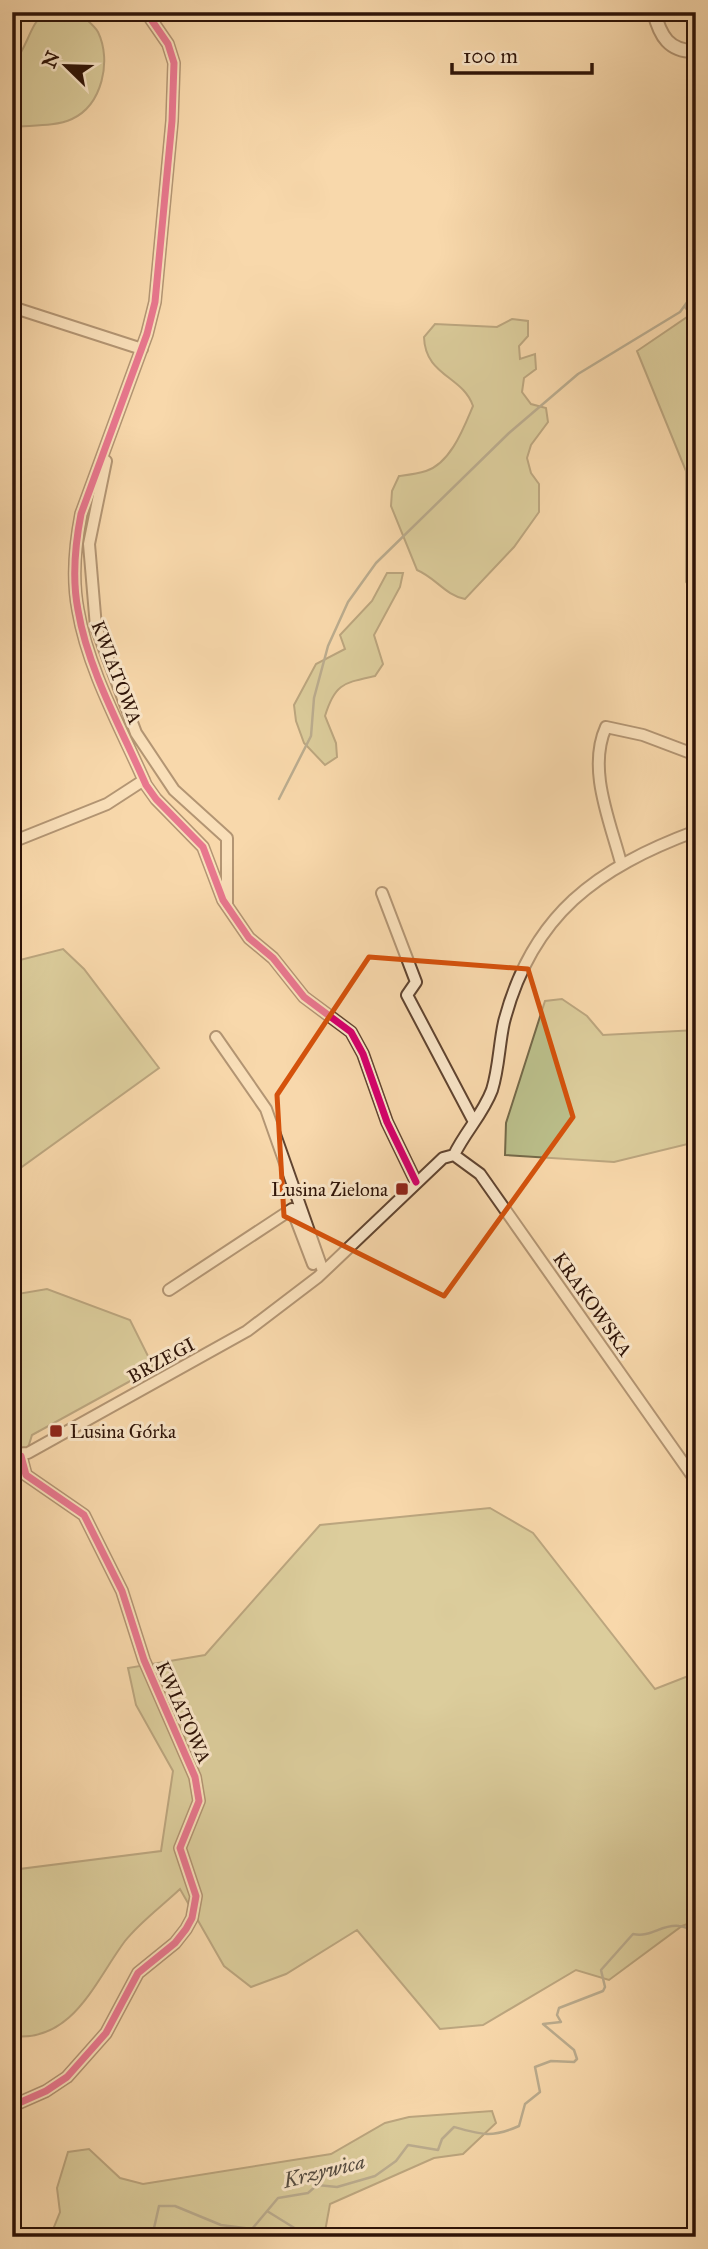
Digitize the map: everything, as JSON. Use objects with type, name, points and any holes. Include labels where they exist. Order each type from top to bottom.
[{"type":"street","name":"KWIATOWA","points":[[146,12],[168,44],[174,63],[155,302],[142,349],[81,514],[76,542],[78,611],[93,661],[144,780],[156,799],[203,847],[227,906],[249,938],[273,958],[304,997],[351,1032],[363,1054],[387,1122],[416,1182]]},
{"type":"street","points":[[654,12],[665,41],[680,50],[696,51]]},
{"type":"street","points":[[12,307],[142,349]]},
{"type":"street","points":[[118,414],[89,544],[96,627],[136,733],[174,790],[227,838],[227,906]]},
{"type":"street","points":[[621,863],[599,776],[598,746],[606,727],[643,735],[696,755]]},
{"type":"street","points":[[12,842],[107,804],[144,780]]},
{"type":"street","points":[[454,1155],[492,1089],[504,1021],[536,945],[579,892],[621,863],[696,831]]},
{"type":"street","points":[[382,893],[415,982],[407,995],[474,1122]]},
{"type":"street","points":[[216,1037],[266,1110],[321,1274]]},
{"type":"street","name":"BRZEGI","points":[[17,1455],[157,1384],[247,1331],[321,1274],[443,1158],[454,1155]]},
{"type":"street","name":"KRAKOWSKA","points":[[454,1155],[480,1174],[696,1481]]},
{"type":"street","points":[[169,1290],[292,1209],[321,1274]]},
{"type":"street","name":"KWIATOWA","points":[[12,2106],[66,2077],[106,2033],[138,1973],[175,1943],[186,1930],[192,1918],[196,1896],[180,1848],[199,1801],[195,1777],[144,1660],[122,1591],[85,1515],[26,1475],[17,1455]]},
{"type":"highlighted area","points":[[369,957],[528,969],[573,1117],[444,1296],[284,1216],[277,1095]]},
{"type":"green space","points":[[45,12],[79,12],[96,29],[104,56],[102,81],[91,104],[72,119],[51,125],[12,127],[12,65],[35,24]]},
{"type":"green space","points":[[696,311],[696,596],[686,582],[686,471],[637,351]]},
{"type":"green space","points":[[512,319],[528,321],[528,336],[519,346],[520,359],[535,354],[536,369],[524,378],[522,392],[531,404],[546,408],[548,422],[531,445],[527,458],[531,473],[539,484],[539,512],[514,547],[465,599],[452,594],[417,570],[391,506],[392,491],[399,476],[426,471],[443,460],[456,443],[473,406],[461,388],[431,360],[424,337],[435,324],[497,327]]},
{"type":"green space","points":[[387,573],[403,573],[400,587],[374,635],[383,664],[375,676],[342,686],[333,697],[325,716],[336,743],[337,757],[325,765],[304,743],[296,721],[294,705],[316,664],[345,649],[340,635],[372,601]]},
{"type":"green space","points":[[63,949],[84,969],[159,1068],[12,1174],[12,962]]},
{"type":"green space","points":[[562,999],[587,1016],[603,1035],[696,1030],[696,1142],[614,1162],[505,1155],[506,1123],[545,1001]]},
{"type":"green space","points":[[12,1285],[18,1294],[47,1289],[130,1320],[154,1368],[32,1435],[15,1490]]},
{"type":"green space","points":[[490,1508],[533,1533],[655,1689],[696,1673],[696,1921],[682,1926],[609,1980],[576,1970],[483,2025],[440,2029],[357,1930],[286,1974],[251,1987],[224,1966],[180,1889],[131,1934],[92,1990],[67,2020],[51,2030],[33,2036],[12,2036],[12,1870],[161,1851],[173,1771],[136,1705],[128,1668],[205,1655],[320,1525]]},
{"type":"green space","points":[[492,2111],[496,2123],[463,2154],[434,2158],[330,2204],[324,2237],[50,2237],[60,2212],[57,2188],[68,2152],[89,2149],[120,2178],[143,2184],[331,2154],[385,2123],[409,2117]]},
{"type":"waterway","points":[[279,799],[311,736],[314,698],[328,646],[348,602],[376,563],[509,433],[578,374],[680,312],[688,301],[696,274]]},
{"type":"waterway","points":[[685,307],[696,321]]},
{"type":"waterway","name":"Krzywica","points":[[152,2237],[159,2206],[175,2206],[221,2225],[252,2229],[278,2198],[308,2193],[317,2185],[337,2187],[375,2176],[396,2161],[408,2145],[438,2150],[442,2139],[454,2127],[487,2134],[519,2126],[525,2104],[540,2092],[535,2067],[551,2061],[574,2062],[577,2059],[574,2050],[543,2024],[561,2022],[557,2015],[559,2008],[603,1991],[605,1987],[601,1970],[633,1934],[645,1934],[673,1926],[696,1930]]},
{"type":"waterway","points":[[267,2211],[309,2237]]},
{"type":"cycle path","points":[[146,12],[168,44],[174,63],[172,121],[155,302],[147,334],[81,514],[75,574],[76,598],[83,632],[89,655],[107,699],[146,785],[156,799],[203,847],[223,900],[249,938],[273,958],[304,997],[351,1032],[363,1054],[387,1122],[416,1182]]},
{"type":"cycle path","points":[[12,2106],[46,2091],[67,2077],[106,2033],[138,1973],[175,1943],[186,1929],[192,1918],[196,1896],[180,1848],[199,1801],[195,1777],[144,1660],[122,1591],[84,1515],[26,1475],[21,1456]]},
{"type":"place","name":"Lusina Zielona","points":[[402,1189]]},
{"type":"place","name":"Lusina Górka","points":[[56,1431]]}]
